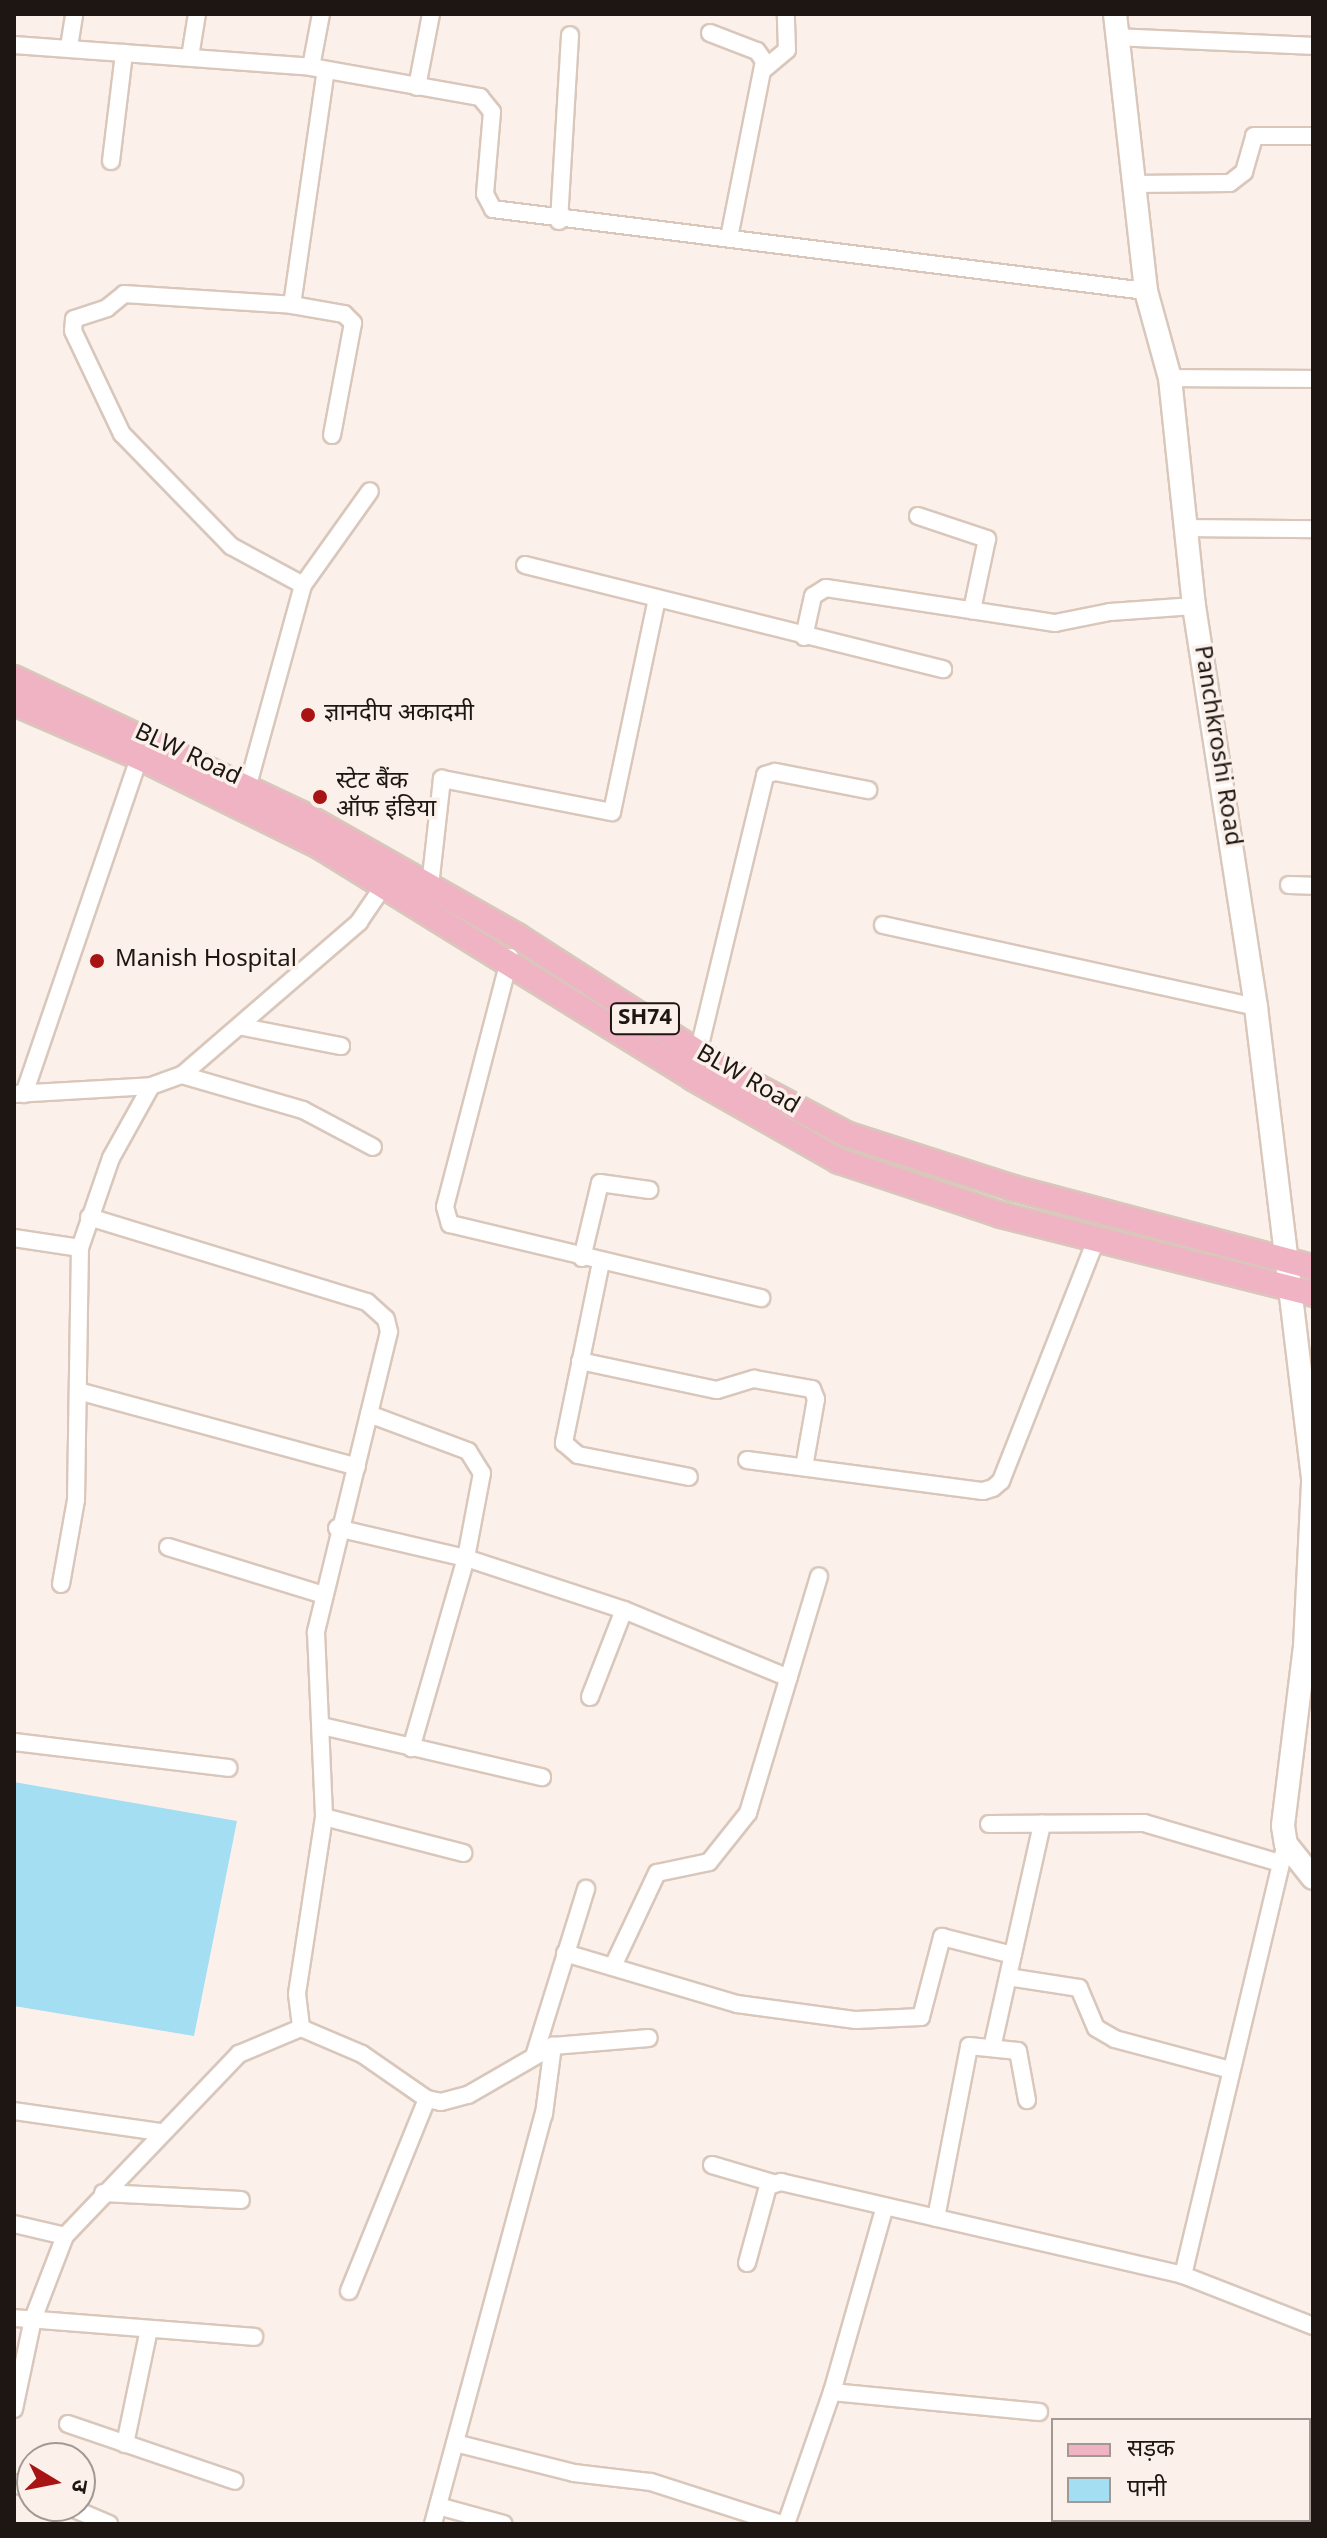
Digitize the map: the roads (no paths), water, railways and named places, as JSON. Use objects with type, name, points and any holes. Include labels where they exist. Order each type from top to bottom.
[{"type":"main road","name":"BLW Road","points":[[14,678],[143,747],[248,785],[390,876],[430,886],[517,936],[786,1106],[916,1160],[1313,1267]]},
{"type":"main road","name":"SH74","points":[[14,703],[143,747],[259,815],[390,876],[509,960],[693,1078],[839,1161],[947,1200],[1313,1294]]},
{"type":"street","points":[[69,47],[74,14]]},
{"type":"street","points":[[190,57],[197,14]]},
{"type":"street","points":[[292,305],[318,69],[321,14]]},
{"type":"street","points":[[417,87],[431,14]]},
{"type":"street","points":[[763,70],[787,50],[786,14]]},
{"type":"street","name":"Panchkroshi Road","points":[[1115,14],[1146,291],[1170,378],[1194,606],[1256,1007],[1265,1117],[1288,1262],[1288,1288],[1313,1481],[1305,1646],[1284,1808],[1283,1853]]},
{"type":"street","points":[[710,33],[757,51],[763,70],[729,238]]},
{"type":"street","points":[[559,221],[570,35]]},
{"type":"street","points":[[1116,37],[1313,46]]},
{"type":"street","points":[[14,46],[69,47],[318,69],[486,99],[492,112],[487,202],[493,209],[559,221],[729,238],[1146,291]]},
{"type":"street","points":[[111,161],[124,53]]},
{"type":"street","points":[[1134,184],[1230,183],[1244,172],[1254,136],[1313,136]]},
{"type":"street","points":[[303,585],[231,546],[122,434],[73,331],[78,316],[107,308],[124,294],[292,305],[344,314],[353,323],[332,435]]},
{"type":"street","points":[[1170,378],[1313,379]]},
{"type":"street","points":[[248,785],[303,585],[370,491]]},
{"type":"street","points":[[918,516],[987,539],[972,610]]},
{"type":"street","points":[[1188,528],[1313,529]]},
{"type":"street","points":[[525,565],[804,637],[943,669]]},
{"type":"street","points":[[804,637],[813,596],[826,588],[1055,623],[1110,612],[1194,606]]},
{"type":"street","points":[[430,886],[442,779],[612,812],[657,599]]},
{"type":"street","points":[[143,747],[19,1094],[151,1086],[182,1075],[243,1027],[359,922],[390,876]]},
{"type":"street","points":[[698,1053],[765,775],[775,772],[868,790]]},
{"type":"street","points":[[1289,885],[1313,886]]},
{"type":"street","points":[[883,925],[1256,1007]]},
{"type":"street","points":[[517,936],[446,1217],[461,1229],[761,1298]]},
{"type":"street","points":[[243,1027],[341,1046]]},
{"type":"street","points":[[182,1075],[303,1110],[373,1147]]},
{"type":"street","points":[[61,1584],[76,1500],[80,1248],[111,1158],[151,1086]]},
{"type":"street","points":[[582,1258],[600,1183],[650,1190]]},
{"type":"street","points":[[89,1217],[379,1310],[389,1332],[357,1467],[337,1528],[321,1594],[316,1632],[324,1817],[297,1994],[301,2028]]},
{"type":"street","points":[[14,1238],[80,1248]]},
{"type":"street","points":[[747,1460],[993,1488],[1001,1481],[1096,1240]]},
{"type":"street","points":[[601,1262],[563,1432],[568,1450],[689,1477]]},
{"type":"street","points":[[580,1361],[717,1390],[754,1379],[812,1389],[816,1399],[804,1467]]},
{"type":"street","points":[[78,1391],[357,1467]]},
{"type":"street","points":[[369,1414],[468,1451],[478,1461],[482,1473],[466,1558],[411,1748]]},
{"type":"street","points":[[337,1528],[466,1558],[624,1610],[789,1678]]},
{"type":"street","points":[[168,1547],[321,1594]]},
{"type":"street","points":[[614,1964],[657,1873],[700,1868],[738,1831],[819,1576]]},
{"type":"street","points":[[590,1697],[624,1610]]},
{"type":"street","points":[[322,1726],[542,1777]]},
{"type":"street","points":[[14,1742],[228,1768]]},
{"type":"street","points":[[324,1817],[463,1853]]},
{"type":"street","points":[[989,1824],[1144,1823],[1283,1853],[1313,1878]]},
{"type":"street","points":[[992,2048],[1042,1824]]},
{"type":"street","points":[[1183,2275],[1283,1853]]},
{"type":"street","points":[[535,2053],[586,1889]]},
{"type":"street","points":[[565,1953],[614,1964],[737,2004],[856,2020],[921,2017],[942,1937],[1013,1955]]},
{"type":"street","points":[[1008,1977],[1079,1988],[1096,2028],[1115,2039],[1231,2070]]},
{"type":"street","points":[[14,2409],[33,2319],[65,2236],[160,2132],[239,2054],[301,2028],[362,2054],[427,2099],[441,2102],[468,2095],[535,2053],[553,2046],[649,2038]]},
{"type":"street","points":[[433,2524],[544,2114],[553,2046]]},
{"type":"street","points":[[936,2218],[969,2046],[1018,2051],[1027,2100]]},
{"type":"street","points":[[349,2291],[427,2099]]},
{"type":"street","points":[[14,2111],[160,2132]]},
{"type":"street","points":[[712,2165],[773,2183],[1183,2275],[1313,2326]]},
{"type":"street","points":[[747,2263],[765,2192],[773,2183]]},
{"type":"street","points":[[103,2193],[241,2200]]},
{"type":"street","points":[[455,2443],[574,2473],[651,2482],[784,2524],[832,2392],[885,2206]]},
{"type":"street","points":[[14,2224],[65,2236]]},
{"type":"street","points":[[14,2318],[254,2337]]},
{"type":"street","points":[[125,2444],[149,2329]]},
{"type":"street","points":[[832,2392],[1039,2412]]},
{"type":"street","points":[[68,2424],[235,2481]]},
{"type":"street","points":[[438,2506],[504,2524]]},
{"type":"water","points":[[14,1782],[237,1821],[194,2036],[14,2006]]},
{"type":"place","name":"ज्ञानदीप अकादमी","points":[[308,715]]},
{"type":"place","name":"स्टेट बैंक ऑफ इंडिया","points":[[320,797]]},
{"type":"place","name":"Manish Hospital","points":[[97,961]]}]
